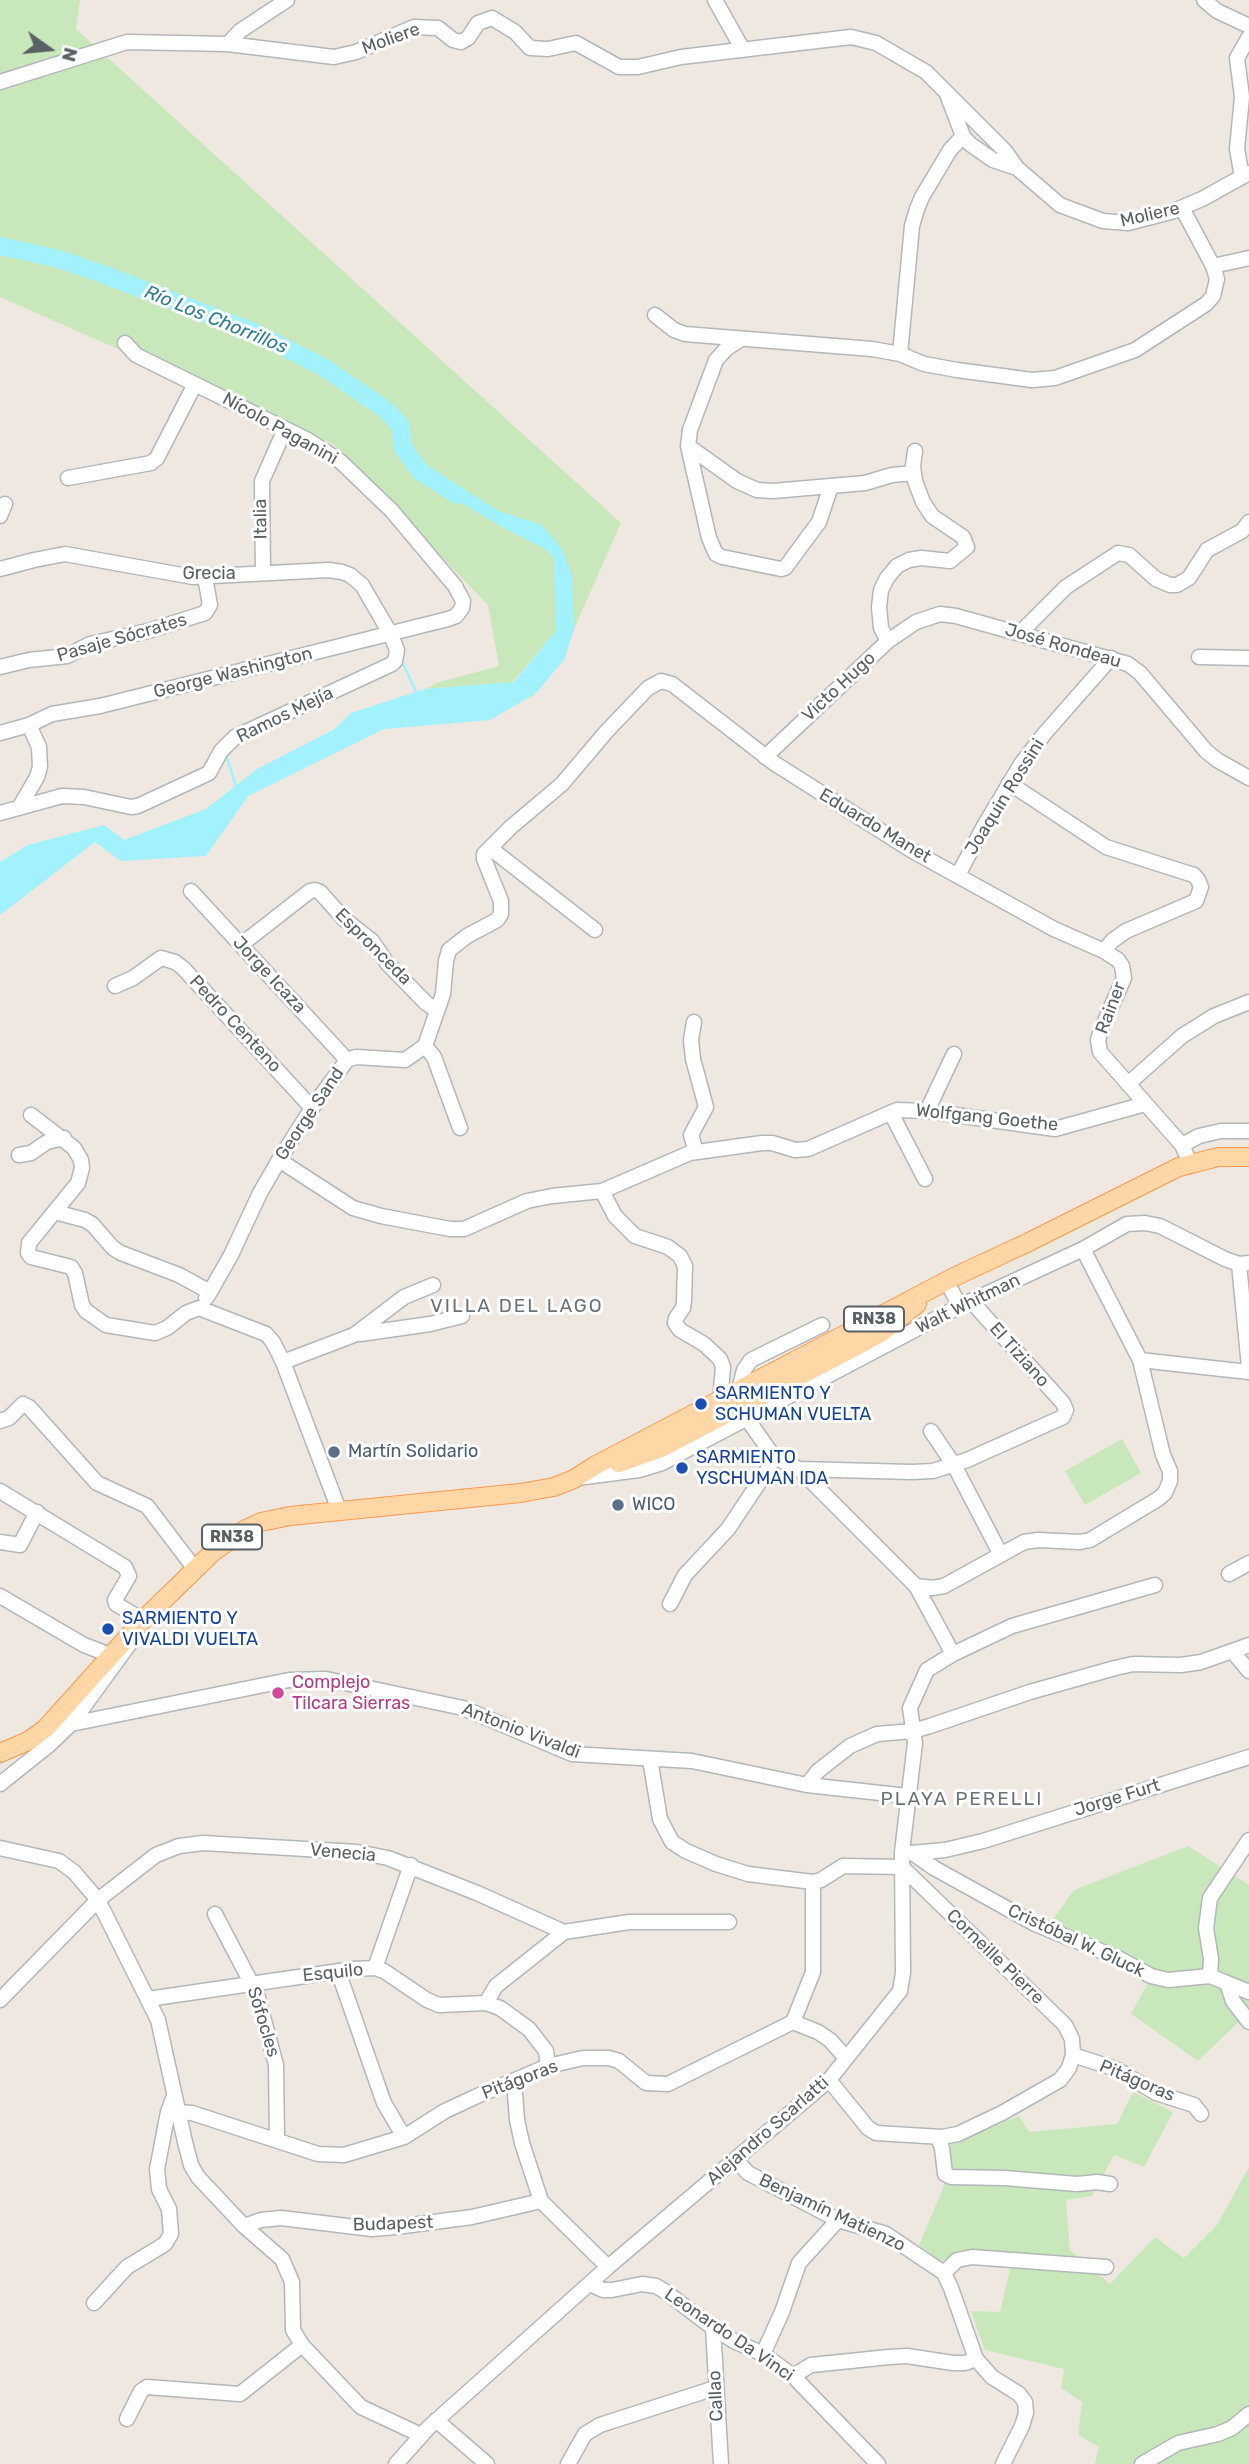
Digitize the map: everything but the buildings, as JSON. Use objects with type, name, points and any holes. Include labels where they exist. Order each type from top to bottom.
[{"type":"main road","name":"RN38","points":[[0,1753],[20,1746],[44,1729],[146,1616],[223,1542],[261,1522],[339,1510],[520,1493],[547,1488],[653,1452],[882,1332],[917,1304],[1140,1185],[1190,1163],[1218,1157],[1249,1157]]},
{"type":"main road","name":"RN38","points":[[742,1406],[741,1397],[746,1391],[828,1349],[846,1333],[980,1263],[1031,1241]]},
{"type":"main road","points":[[720,1401],[730,1399],[742,1406]]},
{"type":"main road","name":"RN38","points":[[576,1477],[720,1401]]},
{"type":"street","points":[[228,44],[240,31],[287,0]]},
{"type":"street","points":[[715,0],[743,50]]},
{"type":"street","points":[[1205,0],[1217,11],[1249,26]]},
{"type":"street","name":"Moliere","points":[[0,82],[127,42],[228,44],[334,57],[356,52],[414,27],[438,28],[453,40],[461,42],[468,38],[478,23],[492,18],[515,32],[530,48],[576,43],[619,67],[638,67],[681,57],[834,38],[864,40],[876,43],[912,63],[946,92],[1004,151],[1017,168],[1060,205],[1103,221],[1128,223],[1182,208],[1245,175]]},
{"type":"street","points":[[1245,175],[1237,149],[1242,97],[1237,58],[1249,37]]},
{"type":"street","name":"Moliere","points":[[946,92],[963,136],[993,160],[1017,168]]},
{"type":"street","points":[[900,354],[912,226],[917,209],[950,150],[963,136]]},
{"type":"street","points":[[655,315],[679,332],[872,349],[957,370],[1032,380],[1055,378],[1135,351],[1206,304],[1216,289],[1217,279],[1213,266],[1182,208]]},
{"type":"street","points":[[1213,266],[1249,258]]},
{"type":"street","points":[[741,339],[727,348],[716,360],[690,430],[688,446],[709,538],[716,554],[785,568],[819,522],[831,486]]},
{"type":"street","name":"Nícolo Paganini","points":[[125,343],[136,355],[308,440],[340,461],[393,511],[460,592],[462,608]]},
{"type":"street","points":[[68,478],[151,463],[158,458],[195,384]]},
{"type":"street","name":"Italia","points":[[263,573],[262,481],[285,429]]},
{"type":"street","points":[[688,446],[737,481],[757,489],[781,490],[865,483],[892,475],[914,473]]},
{"type":"street","points":[[888,642],[879,617],[881,590],[892,572],[909,560],[950,561],[967,547],[963,537],[932,516],[923,502],[914,473],[915,451]]},
{"type":"street","points":[[1020,633],[1066,587],[1118,553],[1129,555],[1156,579],[1177,585],[1189,578],[1207,550],[1242,531],[1249,522]]},
{"type":"street","name":"Grecia","points":[[0,569],[65,554],[182,576],[329,570],[350,575],[362,585],[390,634]]},
{"type":"street","name":"Pasaje Sócrates","points":[[0,667],[29,660],[67,656],[90,644],[148,631],[205,613],[210,605],[205,577]]},
{"type":"street","name":"George Washington","points":[[0,733],[29,725],[52,714],[100,706],[448,619],[462,608]]},
{"type":"street","name":"José Rondeau","points":[[916,622],[932,615],[946,615],[1128,664],[1140,673],[1190,734],[1217,760],[1249,778]]},
{"type":"street","name":"Victo Hugo","points":[[765,757],[888,642],[916,622]]},
{"type":"street","name":"Ramos Mejía","points":[[0,813],[62,796],[76,796],[131,807],[204,776],[209,773],[222,749],[235,737],[392,664],[397,650],[390,634]]},
{"type":"street","points":[[1199,657],[1249,658]]},
{"type":"street","name":"Joaquin Rossini","points":[[958,875],[1009,783],[1045,733],[1111,658]]},
{"type":"street","name":"Eduardo Manet","points":[[490,848],[510,827],[562,784],[639,697],[661,681],[672,684],[765,757],[911,850],[1054,929],[1104,951]]},
{"type":"street","points":[[19,808],[40,767],[39,747],[29,725]]},
{"type":"street","points":[[1009,783],[1107,847],[1194,875],[1201,887],[1196,901],[1190,906],[1126,931],[1104,951]]},
{"type":"street","points":[[460,1128],[434,1057],[425,1046],[443,994],[449,950],[456,943],[497,920],[501,914],[501,901],[484,854],[490,848],[594,930]]},
{"type":"street","name":"Espronceda","points":[[242,944],[310,891],[315,890],[320,892],[344,919],[372,941],[387,964],[436,1010]]},
{"type":"street","name":"Jorge Icaza","points":[[191,891],[347,1060]]},
{"type":"street","name":"Rainer","points":[[1104,951],[1118,960],[1124,978],[1101,1030],[1098,1047],[1100,1052],[1182,1144],[1190,1163]]},
{"type":"street","name":"Pedro Centeno","points":[[116,986],[133,978],[161,958],[175,962],[312,1108]]},
{"type":"street","points":[[1128,1084],[1182,1036],[1214,1016],[1249,1002]]},
{"type":"street","points":[[694,1021],[691,1040],[693,1059],[706,1107],[691,1135],[696,1152]]},
{"type":"street","name":"George Sand","points":[[200,1308],[231,1255],[279,1160],[347,1060],[356,1057],[405,1060],[425,1046]]},
{"type":"street","points":[[927,1111],[954,1054]]},
{"type":"street","name":"Wolfgang Goethe","points":[[279,1160],[353,1208],[450,1229],[470,1228],[527,1201],[602,1191],[684,1155],[762,1143],[795,1150],[808,1149],[904,1109],[1055,1129],[1145,1104]]},
{"type":"street","points":[[891,1113],[926,1179]]},
{"type":"street","points":[[32,1115],[78,1153],[82,1168],[78,1183],[29,1243],[28,1253],[36,1260],[71,1267],[86,1311],[101,1323],[115,1328],[155,1332],[167,1328],[191,1310],[200,1308],[266,1334],[283,1362],[339,1510]]},
{"type":"street","points":[[1182,1144],[1199,1136],[1221,1131],[1249,1130]]},
{"type":"street","points":[[19,1155],[31,1153],[47,1142],[64,1139]]},
{"type":"street","points":[[602,1191],[615,1216],[635,1236],[668,1247],[680,1256],[685,1266],[684,1301],[675,1323],[680,1330],[704,1344],[720,1359],[723,1367],[720,1401]]},
{"type":"street","points":[[55,1212],[85,1220],[121,1253],[179,1275],[210,1292]]},
{"type":"street","name":"Walt Whitman","points":[[742,1406],[1083,1249],[1127,1224],[1144,1223],[1176,1233],[1225,1259],[1244,1263]]},
{"type":"street","points":[[916,1586],[944,1586],[1024,1542],[1090,1540],[1165,1493],[1170,1481],[1170,1471],[1163,1455],[1140,1360],[1083,1249]]},
{"type":"street","points":[[1244,1263],[1249,1367]]},
{"type":"street","points":[[354,1335],[404,1297],[433,1285]]},
{"type":"street","name":"El Tiziano","points":[[949,1286],[1063,1403],[1066,1410],[1063,1417],[1056,1421],[954,1465]]},
{"type":"street","points":[[283,1362],[354,1335],[430,1324],[461,1316]]},
{"type":"street","points":[[822,1325],[751,1360],[744,1370],[742,1406],[774,1457],[799,1469],[916,1586],[953,1654]]},
{"type":"street","points":[[1140,1360],[1249,1372]]},
{"type":"street","points":[[0,1421],[9,1418],[23,1404],[29,1407],[97,1483],[147,1506],[195,1569]]},
{"type":"street","points":[[931,1431],[954,1465],[1001,1555]]},
{"type":"street","points":[[670,1604],[685,1575],[728,1528],[774,1457]]},
{"type":"street","points":[[799,1469],[912,1472],[933,1471],[954,1465]]},
{"type":"street","points":[[0,1490],[125,1567],[129,1576],[115,1600],[116,1604],[146,1616],[120,1661],[71,1724],[0,1784]]},
{"type":"street","points":[[0,1542],[20,1545],[37,1512]]},
{"type":"street","points":[[1229,1574],[1249,1563]]},
{"type":"street","name":"Alejandro Scarlatti","points":[[396,2464],[436,2420],[608,2267],[829,2080],[900,1992],[903,1973],[908,1796],[915,1743],[910,1708],[927,1670],[953,1654],[1012,1626],[1155,1586]]},
{"type":"street","points":[[0,1596],[84,1645],[110,1655]]},
{"type":"street","points":[[807,1785],[818,1771],[850,1746],[877,1734],[914,1731],[1030,1692],[1115,1668],[1133,1664],[1189,1664],[1249,1645]]},
{"type":"street","points":[[1233,1651],[1249,1671]]},
{"type":"street","name":"Antonio Vivaldi","points":[[71,1724],[289,1680],[326,1679],[463,1707],[572,1754],[692,1761],[807,1785],[908,1796]]},
{"type":"street","name":"Jorge Furt","points":[[906,1857],[983,1841],[1249,1757]]},
{"type":"street","points":[[650,1759],[660,1819],[673,1842],[685,1851],[716,1864],[748,1874],[813,1882],[843,1866],[906,1857]]},
{"type":"street","points":[[1210,1976],[1212,1959],[1206,1928],[1210,1898],[1249,1840]]},
{"type":"street","name":"Venecia","points":[[0,2000],[98,1900],[156,1855],[179,1846],[203,1843],[357,1852],[388,1858],[411,1865],[564,1932]]},
{"type":"street","points":[[0,1848],[59,1861],[74,1872],[98,1900],[158,2020],[191,2165],[198,2177],[244,2226],[282,2259],[288,2271],[293,2297],[293,2330],[302,2345],[361,2407],[421,2435]]},
{"type":"street","name":"Cristóbal W. Gluck","points":[[906,1857],[934,1868],[1035,1924],[1118,1958],[1150,1976],[1168,1980],[1210,1976],[1249,1992]]},
{"type":"street","name":"Corneille Pierre","points":[[906,1857],[1065,2025],[1072,2039],[1073,2055]]},
{"type":"street","points":[[375,1968],[411,1865]]},
{"type":"street","points":[[813,1882],[813,1972],[793,2022],[830,2040],[846,2059]]},
{"type":"street","name":"Sófocles","points":[[215,1914],[253,1983],[276,2064],[277,2139]]},
{"type":"street","points":[[548,2066],[546,2051],[529,2029],[500,2008],[486,2003],[496,1986],[564,1932],[629,1922],[729,1922]]},
{"type":"street","name":"Esquilo","points":[[148,1999],[375,1968],[439,2005],[486,2003]]},
{"type":"street","points":[[338,1971],[384,2103],[404,2137]]},
{"type":"street","points":[[1227,1983],[1233,2001],[1249,2022]]},
{"type":"street","name":"Pitágoras","points":[[178,2112],[192,2113],[318,2154],[344,2155],[404,2137],[445,2111],[548,2066],[583,2058],[609,2058],[619,2061],[646,2083],[668,2084],[793,2022]]},
{"type":"street","points":[[829,2080],[868,2128],[876,2133],[938,2137],[958,2134],[1060,2080],[1069,2068],[1073,2055]]},
{"type":"street","name":"Pitágoras","points":[[1073,2055],[1116,2069],[1156,2093],[1194,2105],[1201,2114]]},
{"type":"street","points":[[514,2081],[519,2131],[541,2201],[608,2267]]},
{"type":"street","points":[[94,2303],[127,2267],[164,2244],[170,2234],[169,2209],[159,2189],[157,2169],[168,2112],[175,2094]]},
{"type":"street","points":[[938,2137],[945,2174],[951,2177],[1110,2184]]},
{"type":"street","name":"Benjamín Matienzo","points":[[736,2160],[748,2173],[838,2220],[886,2234],[944,2273]]},
{"type":"street","name":"Budapest","points":[[244,2226],[261,2220],[281,2218],[372,2229],[396,2227],[472,2217],[541,2201]]},
{"type":"street","points":[[763,2354],[782,2312],[799,2263],[838,2220]]},
{"type":"street","points":[[1003,2464],[1022,2426],[1026,2413],[1025,2402],[1019,2394],[992,2377],[976,2359],[944,2273],[957,2260],[972,2257],[1106,2267]]},
{"type":"street","name":"Leonardo Da Vinci","points":[[590,2284],[603,2290],[642,2284],[656,2286],[713,2328],[763,2354],[793,2376],[878,2464]]},
{"type":"street","name":"Callao","points":[[713,2328],[721,2464]]},
{"type":"street","points":[[127,2419],[141,2391],[147,2387],[240,2394],[302,2345]]},
{"type":"street","points":[[793,2376],[811,2365],[889,2357],[907,2356],[953,2363],[976,2359]]},
{"type":"street","points":[[568,2464],[585,2434],[600,2425],[715,2388]]},
{"type":"street","points":[[1142,2464],[1178,2443],[1232,2428],[1249,2414]]},
{"type":"street","points":[[436,2420],[487,2464]]},
{"type":"green space","points":[[0,0],[80,0],[76,29],[621,523],[574,629],[556,631],[513,682],[425,689],[439,682],[499,666],[488,605],[333,444],[0,297]]},
{"type":"green space","points":[[1122,1439],[1141,1473],[1085,1505],[1065,1471]]},
{"type":"green space","points":[[1188,1846],[1249,1885],[1249,2016],[1246,2015],[1198,2061],[1131,2014],[1155,1970],[1051,1922],[1074,1890]]},
{"type":"green space","points":[[1133,2092],[1173,2112],[1144,2167],[1114,2155],[1092,2196],[1066,2200],[1070,2250],[1110,2284],[1155,2237],[1184,2258],[1217,2225],[1249,2167],[1249,2464],[1095,2464],[1099,2447],[1078,2435],[1082,2402],[1061,2388],[1064,2369],[985,2350],[971,2311],[1000,2312],[1013,2256],[954,2253],[941,2262],[919,2245],[943,2188],[951,2144],[1019,2116],[1029,2132],[1117,2124]]},
{"type":"water","points":[[444,477],[499,511],[542,525],[562,549],[572,576],[574,629],[564,660],[535,694],[490,720],[384,729],[248,796],[206,856],[121,861],[95,842],[0,915],[0,862],[28,845],[104,825],[124,840],[206,809],[257,769],[333,730],[351,713],[425,689],[514,682],[556,631],[554,558],[543,548],[436,488]]},
{"type":"waterway","name":"Río Los Chorrillos","points":[[0,246],[59,259],[105,275],[256,333],[323,367],[386,410],[400,425],[403,448],[421,472],[457,495]]},
{"type":"waterway","points":[[401,659],[416,692]]},
{"type":"waterway","points":[[226,755],[237,789]]},
{"type":"place","name":"SARMIENTO Y SCHUMAN VUELTA","points":[[701,1404]]},
{"type":"place","name":"Martín Solidario","points":[[334,1452]]},
{"type":"place","name":"SARMIENTO YSCHUMAN IDA","points":[[682,1468]]},
{"type":"place","name":"WICO","points":[[618,1505]]},
{"type":"place","name":"SARMIENTO Y VIVALDI VUELTA","points":[[108,1629]]},
{"type":"place","name":"Complejo Tilcara Sierras","points":[[278,1693]]},
{"type":"district","name":"VILLA DEL LAGO","points":[[517,1307]]},
{"type":"district","name":"PLAYA PERELLI","points":[[962,1800]]}]
